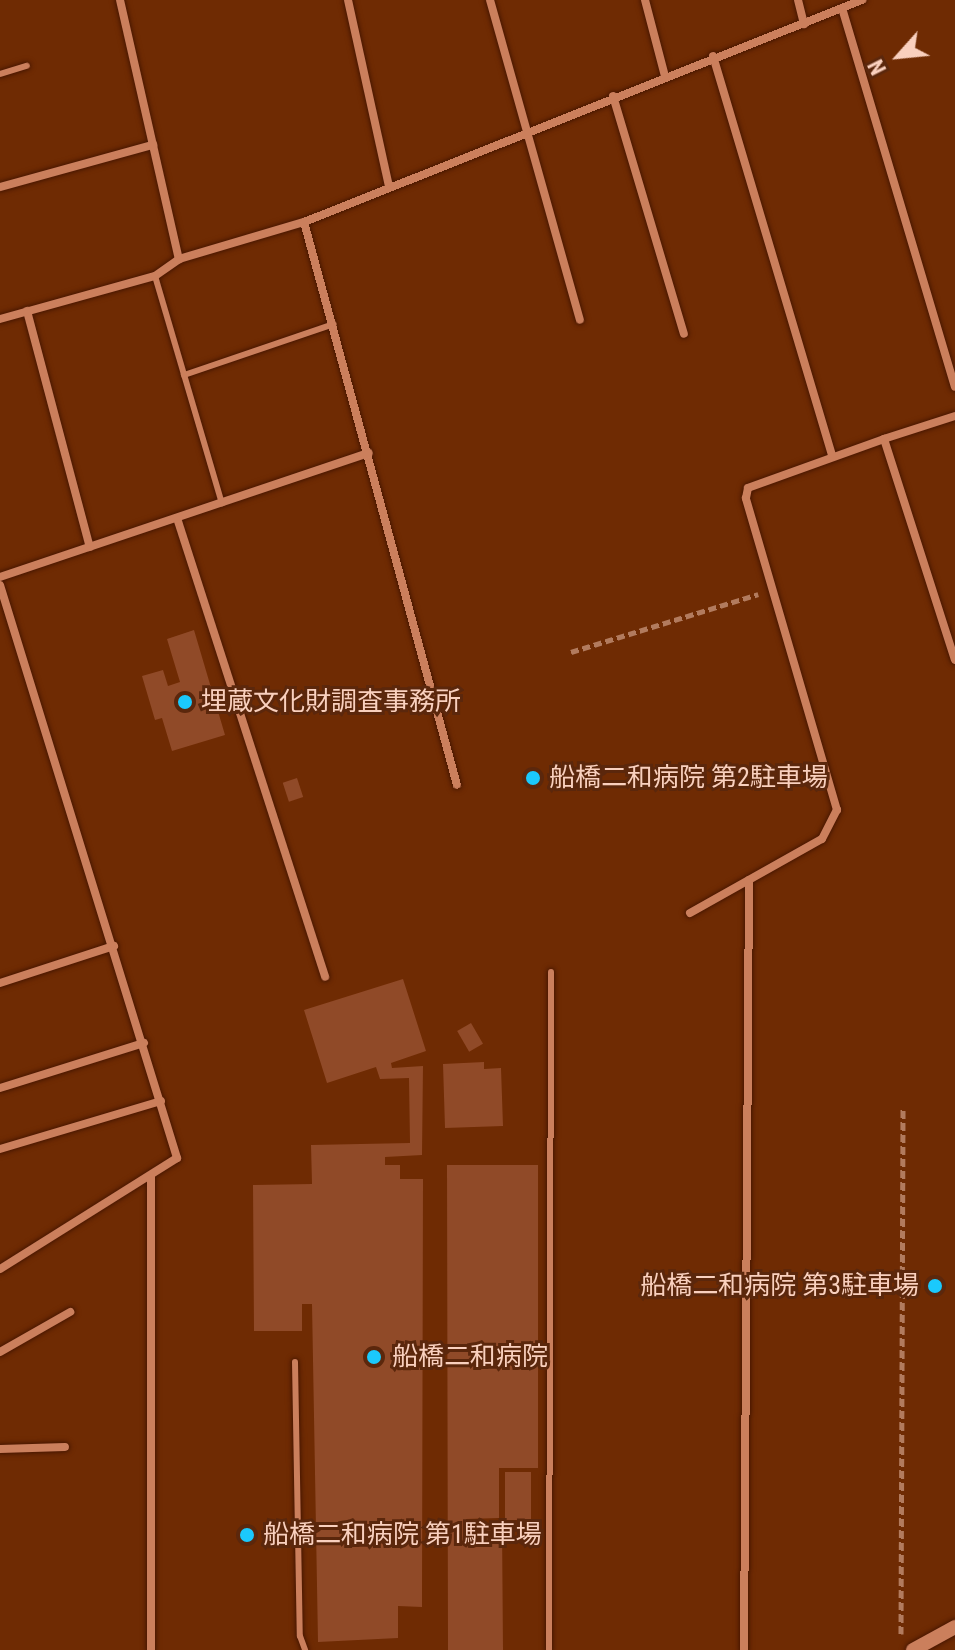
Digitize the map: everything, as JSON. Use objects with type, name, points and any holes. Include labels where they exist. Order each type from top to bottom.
[{"type":"street","points":[[120,0],[179,259]]},
{"type":"street","points":[[348,0],[389,187]]},
{"type":"street","points":[[490,0],[580,320]]},
{"type":"street","points":[[645,0],[665,76]]},
{"type":"street","points":[[798,0],[804,24]]},
{"type":"street","points":[[0,319],[155,276],[179,259],[304,222],[713,56],[862,0]]},
{"type":"street","points":[[842,8],[955,386]]},
{"type":"street","points":[[713,56],[832,455]]},
{"type":"street","points":[[613,96],[684,334]]},
{"type":"street","points":[[0,187],[153,145]]},
{"type":"street","points":[[304,222],[457,785]]},
{"type":"street","points":[[27,311],[90,547]]},
{"type":"street","points":[[690,913],[822,839],[837,810],[746,498],[748,488],[832,455],[955,416]]},
{"type":"street","points":[[884,439],[955,660]]},
{"type":"street","points":[[0,577],[369,453]]},
{"type":"street","points":[[177,518],[325,977]]},
{"type":"street","points":[[0,585],[144,1043],[177,1158],[0,1269]]},
{"type":"street","points":[[744,1650],[749,880]]},
{"type":"street","points":[[0,983],[114,946]]},
{"type":"street","points":[[0,1088],[144,1043]]},
{"type":"street","points":[[0,1149],[161,1101]]},
{"type":"street","points":[[151,1176],[151,1650]]},
{"type":"street","points":[[0,1352],[70,1312]]},
{"type":"street","points":[[0,1449],[65,1447]]},
{"type":"street","points":[[917,1649],[955,1627]]},
{"type":"lane","points":[[0,74],[27,66]]},
{"type":"lane","points":[[155,276],[222,503]]},
{"type":"lane","points":[[184,375],[334,324]]},
{"type":"lane","points":[[549,1650],[551,972]]},
{"type":"lane","points":[[295,1362],[300,1636],[305,1650]]},
{"type":"path","points":[[571,652],[773,590]]},
{"type":"path","points":[[901,1650],[903,1107]]},
{"type":"building","points":[[194,630],[225,735],[172,751],[162,718],[155,720],[142,676],[163,670],[168,686],[180,682],[167,639]]},
{"type":"building","points":[[297,778],[303,797],[289,802],[283,783]]},
{"type":"building","points":[[403,979],[426,1051],[391,1063],[392,1068],[423,1066],[422,1155],[385,1157],[385,1165],[400,1165],[400,1179],[423,1179],[422,1607],[398,1606],[398,1638],[318,1642],[312,1304],[302,1304],[302,1331],[254,1331],[253,1185],[312,1184],[311,1145],[410,1143],[409,1078],[380,1079],[376,1067],[327,1083],[304,1010]]},
{"type":"building","points":[[471,1023],[483,1044],[469,1052],[457,1031]]},
{"type":"building","points":[[484,1062],[484,1069],[501,1068],[503,1126],[445,1128],[443,1064]]},
{"type":"building","points":[[447,1165],[538,1165],[538,1468],[499,1468],[499,1518],[466,1519],[466,1523],[502,1523],[503,1650],[448,1650]]},
{"type":"building","points":[[505,1472],[531,1472],[531,1520],[505,1520]]},
{"type":"place","name":"埋蔵文化財調査事務所","points":[[185,702]]},
{"type":"place","name":"船橋二和病院 第2駐車場","points":[[533,778]]},
{"type":"place","name":"船橋二和病院 第3駐車場","points":[[935,1286]]},
{"type":"place","name":"船橋二和病院","points":[[374,1357]]},
{"type":"place","name":"船橋二和病院 第1駐車場","points":[[247,1535]]}]
